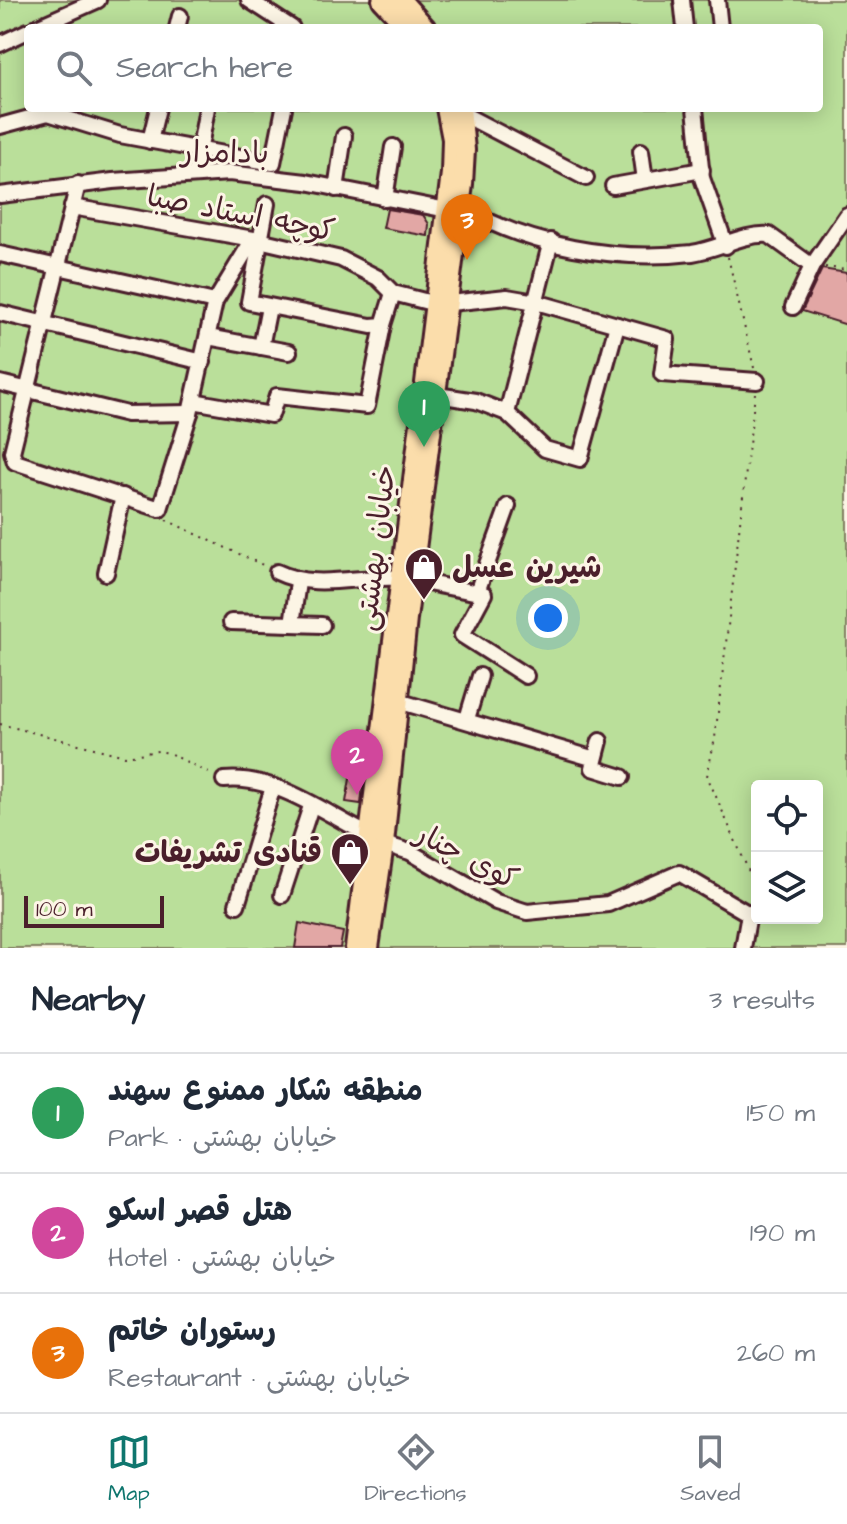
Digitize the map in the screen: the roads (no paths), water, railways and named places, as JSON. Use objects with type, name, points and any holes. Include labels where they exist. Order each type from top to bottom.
[{"type":"main road","points":[[382,0],[404,24]]},
{"type":"main road","points":[[401,0],[422,24]]},
{"type":"main road","name":"خیابان بهشتی","points":[[369,948],[377,839],[405,579],[453,210],[451,112]]},
{"type":"main road","name":"خیابان بهشتی","points":[[355,948],[377,839],[398,701],[405,579],[437,395],[443,304]]},
{"type":"street","points":[[44,24],[98,0]]},
{"type":"street","points":[[249,0],[286,24]]},
{"type":"street","points":[[682,0],[685,24]]},
{"type":"street","points":[[717,0],[720,24]]},
{"type":"street","points":[[1,41],[24,32]]},
{"type":"street","points":[[150,141],[157,112]]},
{"type":"street","points":[[195,175],[206,112]]},
{"type":"street","points":[[0,126],[48,113],[150,141],[273,163],[283,112]]},
{"type":"street","points":[[457,112],[586,178]]},
{"type":"street","points":[[695,112],[702,170],[712,212],[726,246]]},
{"type":"street","points":[[336,189],[344,136]]},
{"type":"street","points":[[385,199],[393,147]]},
{"type":"street","points":[[641,151],[645,180]]},
{"type":"street","points":[[613,186],[702,170]]},
{"type":"street","name":"بادامزار","points":[[0,195],[78,184],[229,173],[453,210],[551,241],[635,258],[726,246],[743,237],[769,235],[812,266]]},
{"type":"street","points":[[78,184],[14,439],[15,462],[160,509],[192,407],[215,302],[256,239]]},
{"type":"street","points":[[267,204],[256,239],[249,302],[371,326],[383,325]]},
{"type":"street","name":"کوچه استاد صبا","points":[[72,207],[256,239],[341,259],[378,278],[393,293],[443,304]]},
{"type":"street","points":[[793,307],[812,266],[847,215]]},
{"type":"street","points":[[507,413],[551,241]]},
{"type":"street","points":[[0,254],[215,302]]},
{"type":"street","points":[[0,383],[127,414],[192,407],[271,415],[277,396],[367,406],[383,325],[393,293]]},
{"type":"street","points":[[443,304],[507,297],[536,302],[667,339],[662,374],[757,381]]},
{"type":"street","points":[[261,347],[269,307]]},
{"type":"street","points":[[0,313],[203,362]]},
{"type":"street","points":[[437,395],[476,401],[507,413],[545,449],[580,459],[617,325]]},
{"type":"street","points":[[208,337],[289,352]]},
{"type":"street","points":[[106,573],[123,496]]},
{"type":"street","points":[[477,592],[508,506]]},
{"type":"street","points":[[277,572],[298,582],[374,576],[484,594],[462,635],[526,676]]},
{"type":"street","points":[[292,624],[298,582]]},
{"type":"street","points":[[231,622],[322,625]]},
{"type":"street","points":[[467,719],[480,676]]},
{"type":"street","points":[[398,701],[595,759]]},
{"type":"street","points":[[600,741],[593,768],[622,777]]},
{"type":"street","points":[[224,780],[294,793],[311,806],[377,839]]},
{"type":"street","points":[[237,905],[273,787]]},
{"type":"street","points":[[282,895],[311,806]]},
{"type":"street","name":"کوی چنار","points":[[377,839],[410,852],[513,910],[608,904],[679,873],[749,914],[743,948]]},
{"type":"place","name":"رستوران خاتم","points":[[467,260]]},
{"type":"place","name":"منطقه شکار ممنوع سهند","points":[[424,447]]},
{"type":"place","name":"شیرین عسل","points":[[424,601]]},
{"type":"place","name":"هتل قصر اسکو","points":[[357,795]]},
{"type":"place","name":"قنادی تشریفات","points":[[350,886]]}]
